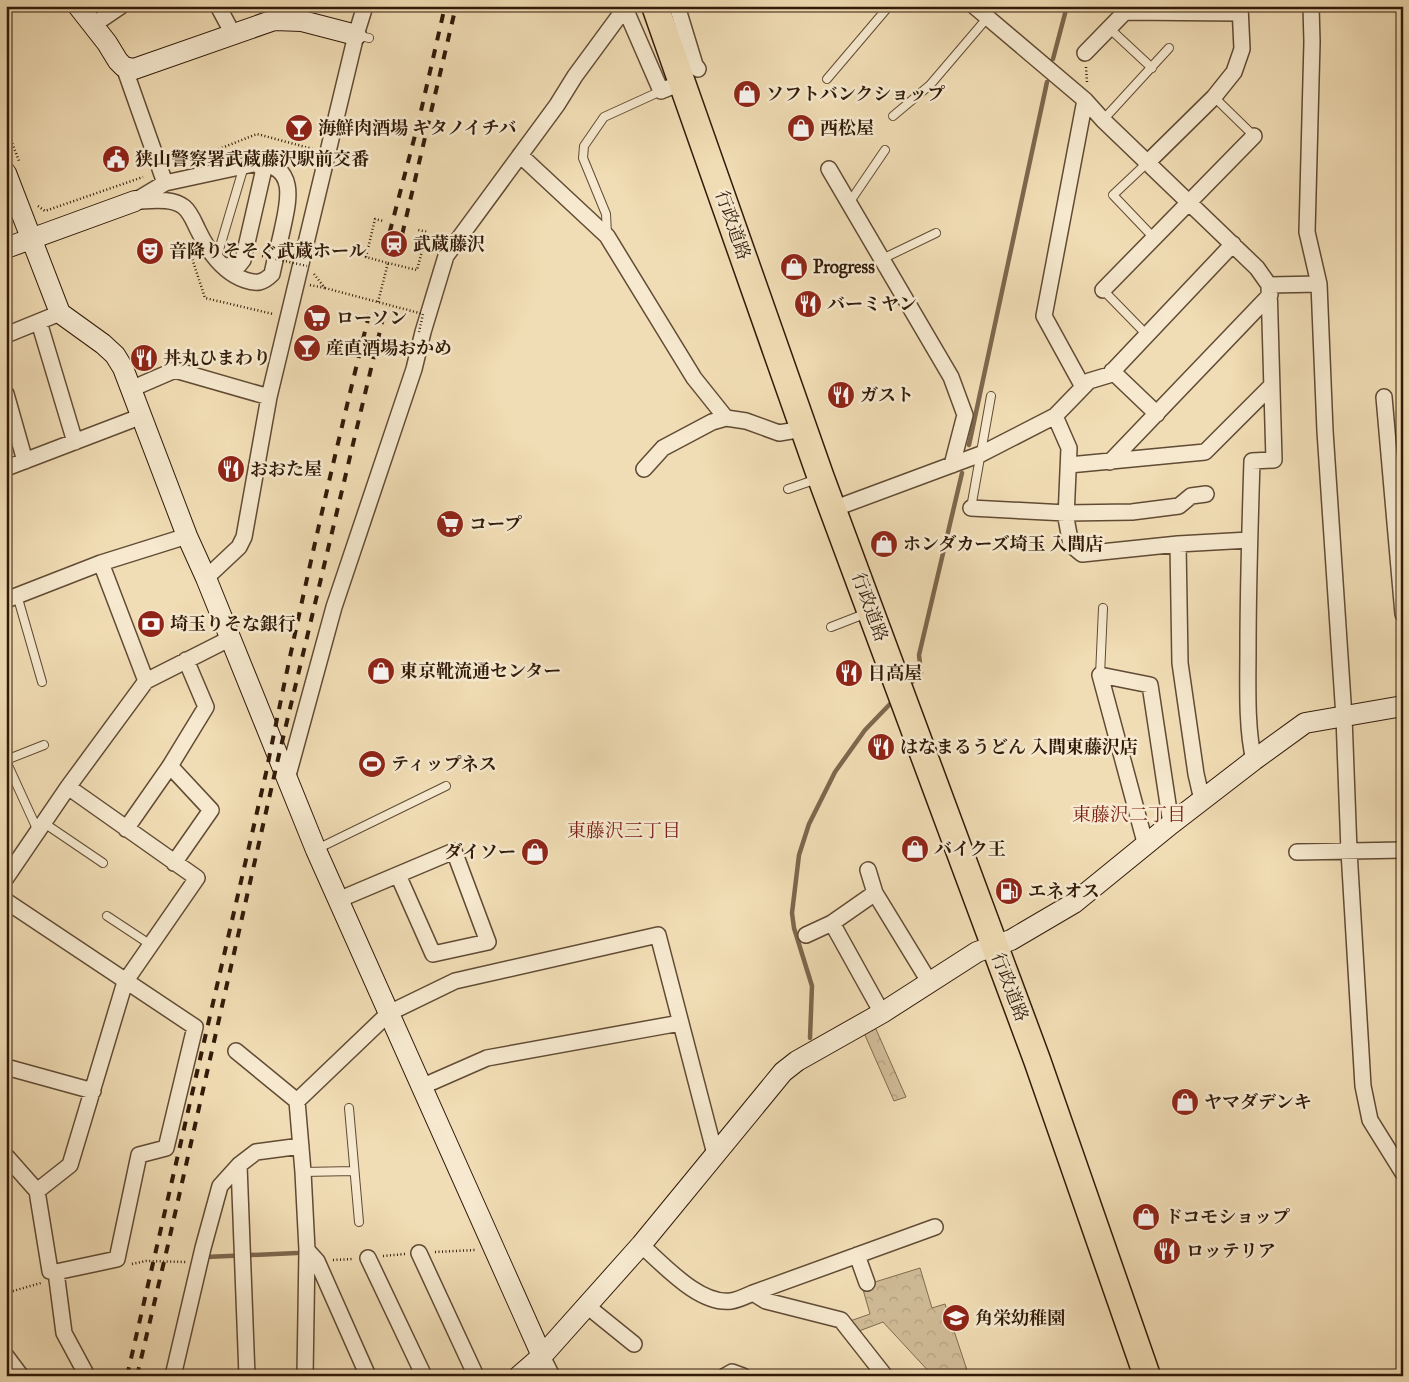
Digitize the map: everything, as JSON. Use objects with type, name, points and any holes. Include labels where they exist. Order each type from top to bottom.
[{"type":"highway","name":"行政道路","points":[[655,6],[803,429],[1037,1060],[1146,1376]]},
{"type":"street","points":[[78,6],[124,67],[163,177]]},
{"type":"street","points":[[93,25],[121,6]]},
{"type":"street","points":[[218,6],[233,34]]},
{"type":"street","points":[[206,578],[239,547],[244,537],[269,398],[363,37],[365,6]]},
{"type":"street","points":[[286,779],[334,607],[414,369],[446,256],[624,7],[681,81],[696,65],[677,6]]},
{"type":"street","points":[[974,6],[1085,100],[1103,120],[1257,268],[1270,290],[1274,460],[1252,462],[1249,540],[1248,672],[1251,746],[1254,760]]},
{"type":"street","points":[[1311,6],[1312,42],[1307,232],[1319,284],[1325,432],[1344,717],[1349,852],[1363,1086],[1370,1120],[1403,1173]]},
{"type":"street","points":[[1085,53],[1125,12],[1135,9],[1240,10],[1242,49],[1234,72],[1214,97],[1148,162]]},
{"type":"street","points":[[124,67],[134,69],[274,20],[302,21],[363,37]]},
{"type":"street","points":[[1082,388],[1044,316],[1085,100]]},
{"type":"street","points":[[1103,290],[1254,136]]},
{"type":"street","points":[[520,155],[607,236],[694,378],[726,418]]},
{"type":"street","points":[[6,248],[134,201],[174,201],[184,207],[192,217],[205,244],[219,263],[240,278],[255,283],[265,281],[272,274],[290,199],[287,184],[281,173],[274,167],[266,164],[250,165],[163,177],[134,201]]},
{"type":"street","points":[[219,263],[239,266],[243,260],[263,173],[262,169],[250,165]]},
{"type":"street","points":[[829,169],[951,377],[964,416],[952,465]]},
{"type":"street","points":[[14,171],[31,238],[60,313],[93,335],[115,355],[123,368],[187,536],[206,578],[316,850],[552,1376]]},
{"type":"street","points":[[833,508],[981,454],[1055,416],[1089,381],[1109,375],[1233,244]]},
{"type":"street","points":[[1110,462],[1157,414],[1270,290],[1319,284]]},
{"type":"street","points":[[6,335],[60,313]]},
{"type":"street","points":[[39,322],[74,442]]},
{"type":"street","points":[[131,389],[175,370],[269,398]]},
{"type":"street","points":[[1112,371],[1157,414]]},
{"type":"street","points":[[1069,464],[1110,462],[1205,452],[1271,386]]},
{"type":"street","points":[[6,394],[25,461]]},
{"type":"street","points":[[1384,397],[1403,614]]},
{"type":"street","points":[[6,468],[142,416]]},
{"type":"street","points":[[1055,416],[1069,448],[1066,513],[1071,545],[1082,554],[1178,544],[1249,540]]},
{"type":"street","points":[[644,469],[663,448],[712,422],[726,418],[746,421],[779,433],[803,429]]},
{"type":"street","points":[[971,508],[1066,513],[1132,512],[1179,506],[1191,496],[1206,494]]},
{"type":"street","points":[[12,598],[101,563],[187,536]]},
{"type":"street","points":[[1178,544],[1180,663],[1196,774],[1202,800]]},
{"type":"street","points":[[101,563],[146,681]]},
{"type":"street","points":[[6,878],[68,787],[146,681],[230,640]]},
{"type":"street","points":[[126,829],[170,766],[206,707],[186,660]]},
{"type":"street","points":[[1146,846],[1100,675],[1150,685],[1171,824]]},
{"type":"street","points":[[519,1376],[542,1356],[641,1245],[783,1072],[796,1061],[882,1012],[978,952],[1011,940],[1074,903],[1171,824],[1305,723],[1403,706]]},
{"type":"street","points":[[170,766],[211,810],[174,863]]},
{"type":"street","points":[[37,1191],[70,1165],[94,1091],[125,982],[197,878],[68,787]]},
{"type":"street","points":[[338,900],[454,850],[488,942],[433,954],[398,875]]},
{"type":"street","points":[[1297,852],[1403,850]]},
{"type":"street","points":[[868,870],[875,893],[930,983]]},
{"type":"street","points":[[806,935],[832,923],[875,893]]},
{"type":"street","points":[[6,901],[195,1027],[166,1148],[139,1155],[117,1259],[56,1272],[50,1271],[37,1191],[6,1156]]},
{"type":"street","points":[[832,923],[882,1012]]},
{"type":"street","points":[[297,1101],[389,1013],[455,981],[658,935],[715,1154]]},
{"type":"street","points":[[421,1087],[487,1058],[680,1023]]},
{"type":"street","points":[[236,1051],[297,1101],[312,1256],[305,1376]]},
{"type":"street","points":[[6,1067],[94,1091]]},
{"type":"street","points":[[173,1376],[203,1248],[220,1186],[239,1165],[256,1152],[301,1146]]},
{"type":"street","points":[[239,1165],[247,1376]]},
{"type":"street","points":[[641,1245],[695,1292],[708,1298],[729,1301],[935,1227]]},
{"type":"street","points":[[419,1253],[476,1376]]},
{"type":"street","points":[[857,1255],[867,1283]]},
{"type":"street","points":[[312,1256],[368,1376]]},
{"type":"street","points":[[368,1258],[424,1376]]},
{"type":"street","points":[[56,1272],[64,1333],[85,1372]]},
{"type":"street","points":[[753,1293],[766,1301],[841,1320],[885,1376]]},
{"type":"street","points":[[586,1306],[634,1344]]},
{"type":"street","points":[[6,1356],[22,1376]]},
{"type":"street","points":[[725,1376],[732,1372],[744,1376]]},
{"type":"lane","points":[[827,79],[889,6]]},
{"type":"lane","points":[[893,116],[930,85],[988,18]]},
{"type":"lane","points":[[1109,28],[1152,68]]},
{"type":"lane","points":[[1103,120],[1169,48]]},
{"type":"lane","points":[[607,236],[606,214],[583,158],[584,146],[604,117],[681,81]]},
{"type":"lane","points":[[1214,97],[1254,136]]},
{"type":"lane","points":[[849,204],[885,150]]},
{"type":"lane","points":[[1148,162],[1113,195],[1154,238]]},
{"type":"lane","points":[[219,263],[250,165]]},
{"type":"lane","points":[[882,259],[936,233]]},
{"type":"lane","points":[[1103,290],[1147,335]]},
{"type":"lane","points":[[971,508],[991,396]]},
{"type":"lane","points":[[788,489],[821,478]]},
{"type":"lane","points":[[12,598],[42,682]]},
{"type":"lane","points":[[1100,675],[1103,608]]},
{"type":"lane","points":[[831,627],[872,612]]},
{"type":"lane","points":[[44,745],[6,760],[41,827],[103,863]]},
{"type":"lane","points":[[316,850],[446,786]]},
{"type":"lane","points":[[107,916],[151,946]]},
{"type":"lane","points":[[349,1108],[359,1222]]},
{"type":"lane","points":[[304,1172],[354,1170]]},
{"type":"path","points":[[1085,53],[1088,93],[1085,100]]},
{"type":"path","points":[[6,127],[14,171]]},
{"type":"path","points":[[34,203],[45,211],[163,177],[257,134],[314,150]]},
{"type":"path","points":[[383,221],[375,219],[366,257],[417,270],[427,232],[418,230]]},
{"type":"path","points":[[187,243],[205,298],[272,314],[280,310]]},
{"type":"path","points":[[262,256],[308,266]]},
{"type":"path","points":[[296,272],[298,263]]},
{"type":"path","points":[[378,302],[388,263]]},
{"type":"path","points":[[314,273],[325,288]]},
{"type":"path","points":[[304,284],[423,314],[419,332]]},
{"type":"path","points":[[312,1256],[368,1258],[494,1249]]},
{"type":"green space","points":[[875,1027],[906,1097],[894,1101],[864,1033]]},
{"type":"green space","points":[[920,1268],[932,1308],[945,1304],[969,1376],[933,1376],[883,1322],[859,1331],[850,1321],[870,1314],[862,1286]]},
{"type":"waterway","points":[[1053,59],[1067,6]]},
{"type":"waterway","points":[[969,445],[1047,82]]},
{"type":"waterway","points":[[911,683],[921,673],[919,655],[962,473]]},
{"type":"waterway","points":[[810,1038],[812,986],[794,928],[792,913],[799,855],[809,824],[835,772],[865,730],[891,703]]},
{"type":"waterway","points":[[206,1257],[297,1253]]},
{"type":"railway","points":[[385,250],[418,124],[445,6]]},
{"type":"railway","points":[[398,252],[456,6]]},
{"type":"railway","points":[[127,1376],[266,773],[315,541],[370,311]]},
{"type":"railway","points":[[137,1376],[278,759],[384,314]]},
{"type":"place","name":"ソフトバンクショップ","points":[[747,94]]},
{"type":"place","name":"海鮮肉酒場 キタノイチバ","points":[[299,128]]},
{"type":"place","name":"西松屋","points":[[801,128]]},
{"type":"place","name":"狭山警察署武蔵藤沢駅前交番","points":[[116,159]]},
{"type":"place","name":"武蔵藤沢","points":[[394,244]]},
{"type":"place","name":"音降りそそぐ武蔵ホール","points":[[150,251]]},
{"type":"place","name":"Progress","points":[[794,267]]},
{"type":"place","name":"バーミヤン","points":[[808,304]]},
{"type":"place","name":"ローソン","points":[[317,318]]},
{"type":"place","name":"産直酒場おかめ","points":[[307,348]]},
{"type":"place","name":"丼丸ひまわり","points":[[144,358]]},
{"type":"place","name":"ガスト","points":[[841,395]]},
{"type":"place","name":"おおた屋","points":[[231,469]]},
{"type":"place","name":"コープ","points":[[450,524]]},
{"type":"place","name":"ホンダカーズ埼玉 入間店","points":[[884,544]]},
{"type":"place","name":"埼玉りそな銀行","points":[[151,624]]},
{"type":"place","name":"東京靴流通センター","points":[[381,671]]},
{"type":"place","name":"日高屋","points":[[849,673]]},
{"type":"place","name":"はなまるうどん 入間東藤沢店","points":[[881,747]]},
{"type":"place","name":"ティップネス","points":[[372,764]]},
{"type":"place","name":"バイク王","points":[[915,849]]},
{"type":"place","name":"ダイソー","points":[[535,852]]},
{"type":"place","name":"エネオス","points":[[1009,891]]},
{"type":"place","name":"ヤマダデンキ","points":[[1185,1102]]},
{"type":"place","name":"ドコモショップ","points":[[1146,1217]]},
{"type":"place","name":"ロッテリア","points":[[1167,1251]]},
{"type":"place","name":"角栄幼稚園","points":[[956,1318]]},
{"type":"district","name":"東藤沢二丁目","points":[[1129,814]]},
{"type":"district","name":"東藤沢三丁目","points":[[624,830]]}]
